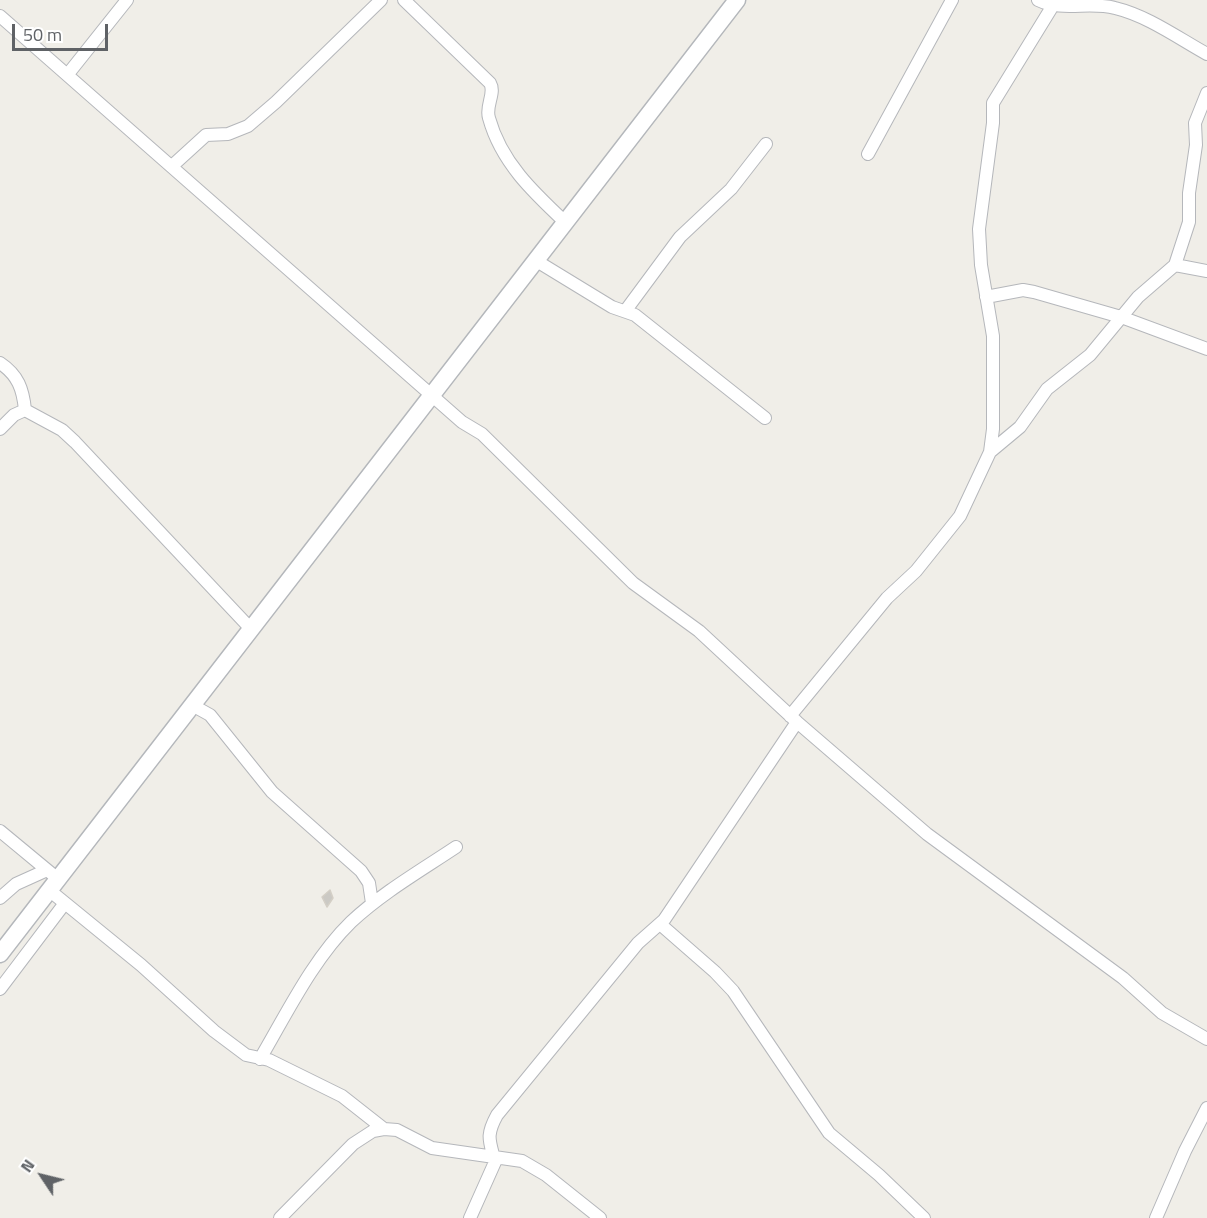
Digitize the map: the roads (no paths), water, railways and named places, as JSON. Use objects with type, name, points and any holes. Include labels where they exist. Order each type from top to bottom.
[{"type":"street","points":[[68,74],[127,0]]},
{"type":"street","points":[[172,166],[206,135],[228,134],[248,126],[276,102],[381,0]]},
{"type":"street","points":[[404,0],[490,83],[492,90],[487,110],[497,142],[513,169],[533,192],[565,222]]},
{"type":"street","points":[[0,954],[51,879],[192,705],[737,0]]},
{"type":"street","points":[[868,154],[952,0]]},
{"type":"street","points":[[1038,0],[1052,7],[1087,4],[1117,8],[1207,54]]},
{"type":"street","points":[[470,1218],[493,1167],[494,1158],[489,1135],[497,1115],[638,943],[660,924],[794,719],[887,598],[916,571],[960,516],[990,453],[993,429],[994,358],[979,229],[993,123],[993,103],[1052,7]]},
{"type":"street","points":[[0,16],[462,422],[482,434],[633,583],[699,631],[794,719],[927,834],[1123,978],[1162,1013],[1207,1039]]},
{"type":"street","points":[[990,453],[1020,427],[1047,389],[1090,355],[1138,297],[1175,265],[1189,222],[1189,193],[1196,145],[1195,123],[1207,93]]},
{"type":"street","points":[[626,310],[680,237],[731,189],[766,144]]},
{"type":"street","points":[[536,260],[612,307],[626,310],[765,418]]},
{"type":"street","points":[[1175,265],[1207,271]]},
{"type":"street","points":[[986,297],[1023,290],[1034,292],[1121,317],[1207,349]]},
{"type":"street","points":[[0,363],[12,371],[19,383],[25,410],[62,430],[75,442],[251,628]]},
{"type":"street","points":[[0,429],[14,415],[25,410]]},
{"type":"street","points":[[192,705],[210,715],[272,792],[361,871],[369,883],[372,903]]},
{"type":"street","points":[[0,831],[51,879],[65,903],[141,965],[214,1031],[246,1055],[269,1060],[342,1096],[384,1129]]},
{"type":"street","points":[[260,1059],[323,956],[349,924],[372,903],[456,847]]},
{"type":"street","points":[[0,898],[16,884],[51,879]]},
{"type":"street","points":[[0,989],[65,903]]},
{"type":"street","points":[[660,924],[715,972],[733,991],[829,1133],[879,1175],[924,1218]]},
{"type":"street","points":[[1156,1218],[1207,1108]]},
{"type":"street","points":[[280,1218],[353,1144],[373,1131],[384,1129],[405,1133],[432,1148],[494,1158],[513,1158],[532,1166],[600,1218]]}]
